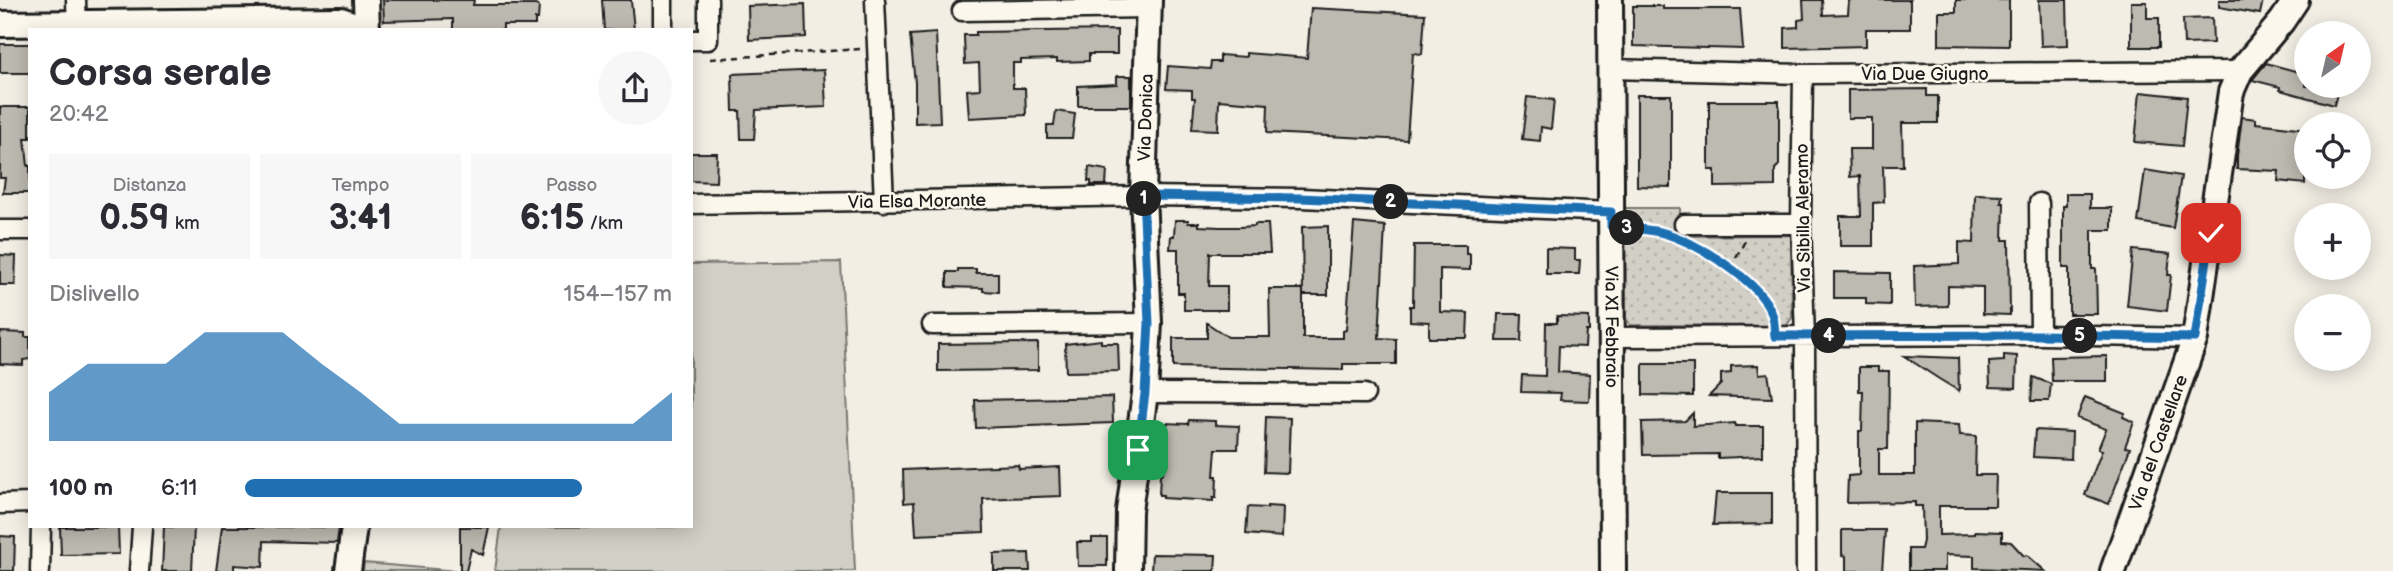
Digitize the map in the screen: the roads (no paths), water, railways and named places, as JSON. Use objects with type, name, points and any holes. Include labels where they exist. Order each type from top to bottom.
[{"type":"street","points":[[366,0],[367,28]]},
{"type":"street","points":[[663,0],[663,28]]},
{"type":"street","points":[[693,40],[708,40],[708,0]]},
{"type":"street","points":[[875,0],[884,202]]},
{"type":"street","name":"Via XI Febbraio","points":[[1610,0],[1612,571]]},
{"type":"street","name":"Via del Castellare","points":[[2113,571],[2195,338],[2231,92],[2239,71],[2282,21],[2296,0]]},
{"type":"street","points":[[962,11],[1149,4]]},
{"type":"street","name":"Via Donica","points":[[1128,571],[1129,511],[1145,393],[1149,323],[1143,196],[1149,4]]},
{"type":"street","points":[[0,24],[77,17],[341,20],[355,28]]},
{"type":"street","name":"Via Due Giugno","points":[[1610,69],[1803,74],[2239,71]]},
{"type":"street","name":"Via Sibilla Aleramo","points":[[1803,74],[1801,224],[1805,336],[1806,571]]},
{"type":"street","name":"Via Elsa Morante","points":[[693,204],[1143,196],[1301,198],[1611,219]]},
{"type":"street","points":[[2039,203],[2040,335]]},
{"type":"street","points":[[1679,233],[1749,224],[1801,224]]},
{"type":"street","points":[[0,230],[28,230]]},
{"type":"street","points":[[932,325],[1149,323]]},
{"type":"street","points":[[1612,337],[2040,335],[2195,338]]},
{"type":"street","points":[[1145,393],[1365,394]]},
{"type":"street","points":[[0,504],[28,503]]},
{"type":"street","points":[[40,571],[41,528]]},
{"type":"street","points":[[139,571],[142,528]]},
{"type":"street","points":[[348,571],[354,528]]}]
